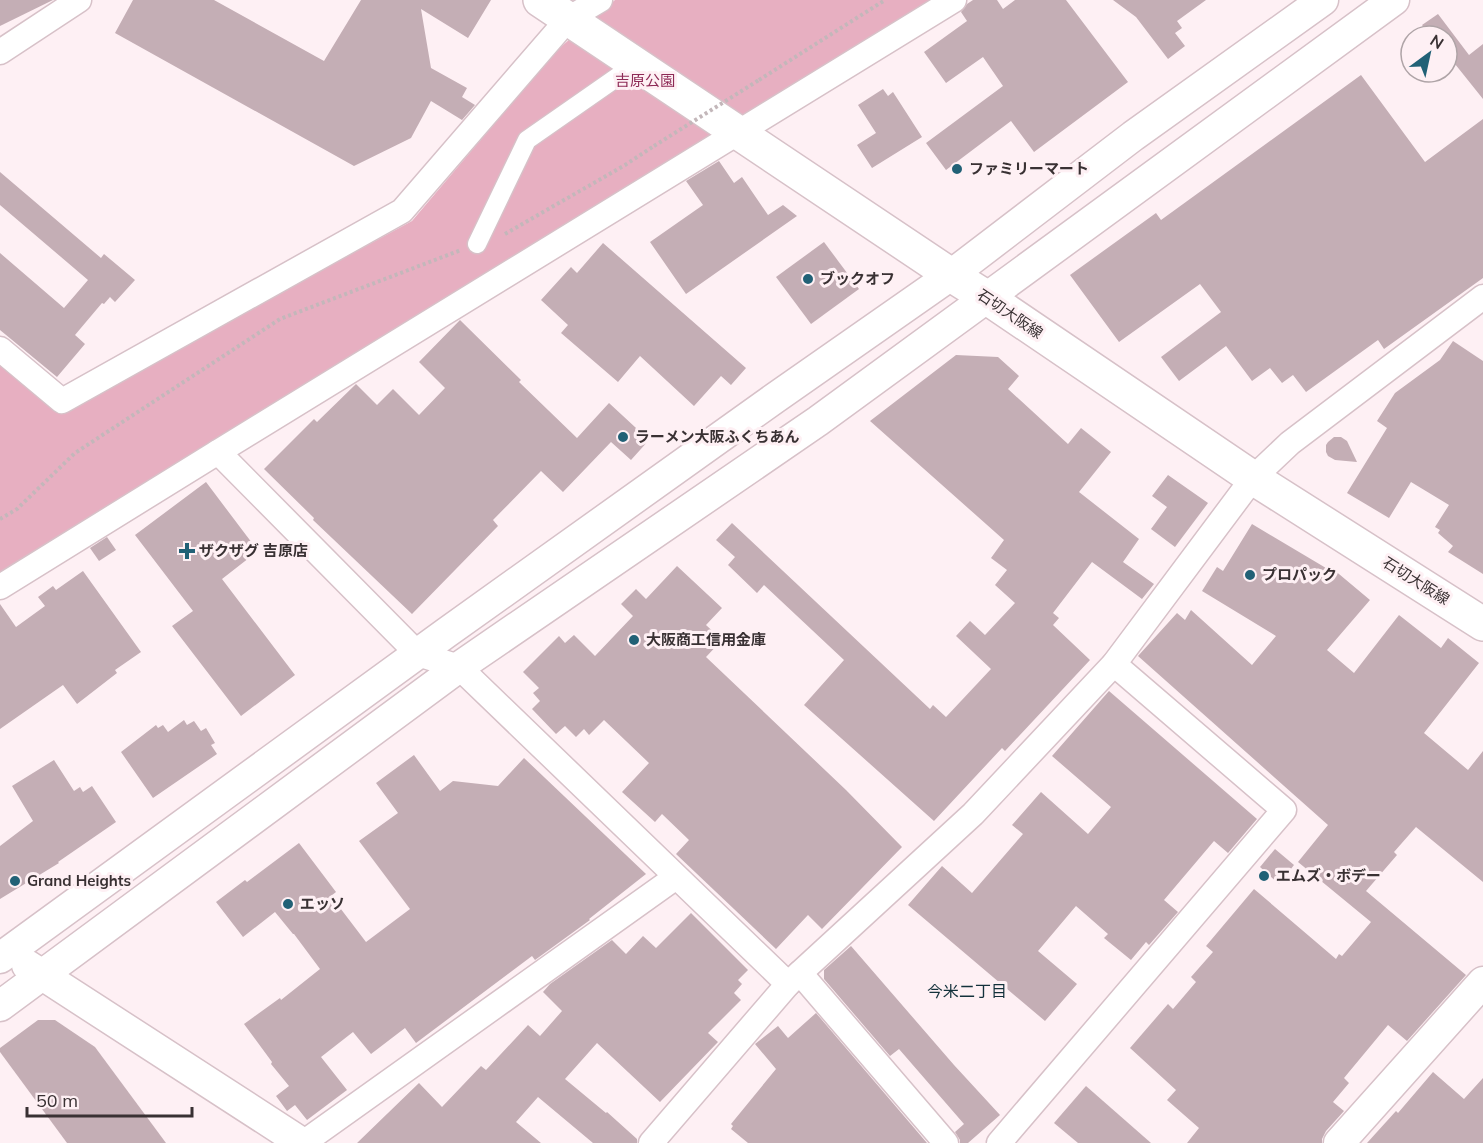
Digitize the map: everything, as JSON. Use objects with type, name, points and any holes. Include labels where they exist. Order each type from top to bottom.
[{"type":"main road","name":"石切大阪線","points":[[540,0],[1253,478],[1483,624]]},
{"type":"street","points":[[0,52],[79,0]]},
{"type":"street","points":[[0,349],[62,402],[402,211],[568,20],[600,0]]},
{"type":"street","points":[[0,587],[954,0]]},
{"type":"street","points":[[676,877],[302,1143],[43,975],[2,953],[765,405],[951,275],[1133,136],[1323,0]]},
{"type":"street","points":[[0,1006],[459,667],[818,422],[1394,0]]},
{"type":"street","points":[[477,244],[527,140],[636,64]]},
{"type":"street","points":[[651,1143],[794,978],[973,814],[1114,664],[1253,478],[1290,443],[1483,297]]},
{"type":"street","points":[[218,452],[418,654],[459,667],[676,877],[794,978],[946,1143]]},
{"type":"street","points":[[999,1143],[1284,810],[1114,664]]},
{"type":"street","points":[[1340,1143],[1483,982]]},
{"type":"path","points":[[0,519],[17,509],[75,453],[280,319],[510,232],[625,165],[885,0]]},
{"type":"green space","name":"吉原公園","points":[[615,0],[931,0],[0,572],[0,358],[63,410],[412,221],[555,52]]},
{"type":"building","points":[[0,0],[53,0],[0,26]]},
{"type":"building","points":[[133,0],[214,0],[324,61],[361,0],[491,0],[468,38],[421,9],[431,68],[467,88],[462,97],[475,105],[462,120],[431,101],[411,138],[354,166],[115,33]]},
{"type":"building","points":[[973,0],[997,0],[1003,9],[1015,0],[1066,0],[1128,82],[1034,152],[1011,121],[946,170],[926,143],[1003,86],[983,57],[946,83],[924,52],[967,21],[961,12]]},
{"type":"building","points":[[1113,0],[1206,0],[1177,21],[1182,28],[1175,33],[1185,46],[1168,59],[1136,17]]},
{"type":"building","points":[[1438,14],[1446,24],[1423,24]]},
{"type":"building","points":[[1459,42],[1469,55],[1483,44],[1483,99],[1459,69]]},
{"type":"building","points":[[1361,75],[1425,162],[1483,119],[1483,278],[1384,349],[1378,340],[1306,392],[1293,375],[1282,383],[1270,368],[1252,381],[1226,346],[1179,381],[1161,357],[1221,312],[1200,284],[1119,342],[1070,275],[1156,213],[1161,220]]},
{"type":"building","points":[[883,89],[888,96],[893,92],[922,137],[872,168],[857,145],[876,133],[858,105]]},
{"type":"building","points":[[719,161],[734,183],[742,177],[768,215],[783,205],[797,216],[686,294],[650,242],[703,205],[686,181]]},
{"type":"building","points":[[0,172],[101,258],[104,254],[135,280],[115,302],[110,297],[104,304],[102,303],[75,335],[85,344],[57,377],[0,330],[0,253],[64,308],[88,280],[0,205]]},
{"type":"building","points":[[824,242],[859,289],[811,324],[776,277]]},
{"type":"building","points":[[603,243],[746,368],[731,385],[721,376],[694,406],[640,356],[618,382],[561,333],[568,325],[541,300],[571,267],[577,273]]},
{"type":"building","points":[[460,320],[577,438],[609,403],[649,440],[631,460],[611,442],[563,492],[541,471],[493,520],[498,526],[412,614],[313,520],[314,518],[264,469],[314,419],[317,422],[356,384],[377,405],[393,389],[419,415],[445,388],[419,362]]},
{"type":"building","points":[[1453,341],[1483,361],[1483,574],[1448,552],[1453,546],[1438,533],[1440,530],[1435,527],[1449,505],[1411,482],[1389,518],[1347,493],[1387,428],[1377,421],[1395,393],[1440,360]]},
{"type":"building","points":[[956,355],[998,357],[1019,376],[1008,389],[1068,444],[1081,428],[1111,452],[1079,492],[1139,539],[1123,562],[1154,584],[1142,599],[1092,562],[1053,613],[1059,618],[1053,625],[1090,660],[1005,751],[1002,748],[934,821],[804,705],[844,660],[764,585],[757,593],[728,565],[735,557],[716,540],[732,523],[930,709],[933,705],[946,717],[991,669],[956,636],[970,621],[985,635],[1015,603],[995,585],[1007,570],[991,558],[1004,540],[870,421]]},
{"type":"building","points":[[1334,437],[1341,437],[1347,441],[1357,462],[1335,460],[1328,456],[1326,445]]},
{"type":"building","points":[[1168,475],[1208,503],[1175,547],[1151,529],[1167,507],[1152,496]]},
{"type":"building","points":[[206,482],[258,551],[222,579],[295,675],[241,716],[172,626],[193,611],[135,535]]},
{"type":"building","points":[[1252,524],[1331,571],[1333,569],[1370,600],[1327,650],[1354,673],[1399,615],[1441,648],[1448,638],[1479,663],[1424,733],[1468,770],[1483,751],[1483,882],[1416,827],[1394,852],[1397,855],[1366,891],[1466,975],[1407,1041],[1388,1025],[1344,1078],[1349,1083],[1333,1102],[1344,1111],[1326,1131],[1322,1143],[1187,1143],[1199,1128],[1167,1100],[1176,1090],[1130,1048],[1168,1004],[1173,1009],[1196,982],[1191,977],[1213,952],[1206,946],[1254,889],[1336,959],[1339,954],[1342,956],[1371,922],[1298,862],[1328,825],[1138,656],[1177,613],[1185,620],[1191,610],[1252,665],[1276,636],[1202,591],[1217,567],[1223,571]]},
{"type":"building","points":[[107,537],[116,550],[99,561],[90,548]]},
{"type":"building","points":[[677,566],[722,608],[706,625],[722,640],[706,657],[846,790],[902,847],[822,929],[808,915],[776,949],[676,854],[689,840],[662,814],[655,822],[622,792],[649,763],[604,720],[589,735],[584,729],[576,737],[565,726],[556,734],[532,709],[540,701],[533,693],[539,688],[523,672],[559,636],[565,643],[574,635],[595,656],[633,616],[621,604],[636,589],[646,599]]},
{"type":"building","points":[[83,571],[141,652],[115,670],[117,673],[77,704],[63,685],[0,729],[0,604],[16,627],[45,606],[38,597],[53,586],[56,590]]},
{"type":"building","points":[[1109,691],[1257,819],[1228,853],[1214,841],[1164,900],[1178,912],[1149,945],[1146,942],[1131,960],[1104,938],[1108,934],[1076,906],[1038,951],[1077,984],[1045,1021],[908,905],[942,866],[972,893],[1023,834],[1012,825],[1041,792],[1088,834],[1111,807],[1052,756]]},
{"type":"building","points":[[184,720],[187,725],[194,721],[201,731],[206,728],[215,743],[211,745],[217,754],[153,798],[121,752],[156,725],[158,728],[163,725],[168,732]]},
{"type":"building","points":[[414,755],[440,791],[453,781],[498,786],[524,758],[646,874],[590,920],[535,960],[532,956],[416,1043],[405,1028],[371,1054],[353,1032],[321,1057],[347,1090],[307,1120],[295,1105],[287,1111],[276,1096],[289,1086],[244,1024],[280,998],[281,1000],[320,969],[275,912],[243,937],[216,902],[299,843],[336,892],[331,896],[366,942],[410,909],[359,841],[398,813],[376,783]]},
{"type":"building","points":[[54,760],[74,791],[80,787],[83,792],[92,786],[116,822],[59,863],[0,899],[0,846],[33,821],[12,786]]},
{"type":"building","points":[[1275,849],[1294,865],[1279,884],[1260,867]]},
{"type":"building","points":[[691,913],[748,970],[738,980],[742,984],[734,993],[741,1000],[708,1033],[718,1042],[660,1102],[597,1043],[565,1079],[607,1112],[637,1139],[637,1143],[593,1143],[538,1097],[516,1122],[541,1143],[357,1143],[419,1083],[442,1107],[481,1066],[486,1070],[528,1025],[540,1036],[562,1011],[543,992],[550,984],[612,940],[626,954],[643,936],[656,948]]},
{"type":"building","points":[[851,946],[1000,1115],[968,1143],[960,1143],[955,1132],[964,1124],[899,1049],[890,1056],[824,979],[824,970]]},
{"type":"building","points":[[816,1013],[927,1143],[748,1143],[731,1129],[733,1126],[731,1124],[776,1069],[755,1044],[778,1026],[788,1038]]},
{"type":"building","points":[[38,1020],[55,1020],[95,1047],[166,1143],[67,1143],[0,1052],[0,1048]]},
{"type":"building","points":[[1433,1072],[1464,1099],[1483,1078],[1483,1143],[1367,1143],[1396,1111],[1398,1113]]},
{"type":"building","points":[[1086,1086],[1151,1143],[1078,1143],[1054,1123]]},
{"type":"place","name":"ファミリーマート","points":[[957,169]]},
{"type":"place","name":"ブックオフ","points":[[808,279]]},
{"type":"place","name":"ラーメン大阪ふくちあん","points":[[623,437]]},
{"type":"place","name":"ザクザグ 吉原店","points":[[187,551]]},
{"type":"place","name":"プロパック","points":[[1250,575]]},
{"type":"place","name":"大阪商工信用金庫","points":[[634,640]]},
{"type":"place","name":"エムズ・ボデー","points":[[1264,876]]},
{"type":"place","name":"Grand Heights","points":[[15,881]]},
{"type":"place","name":"エッソ","points":[[288,904]]},
{"type":"district","name":"今米二丁目","points":[[967,991]]}]
